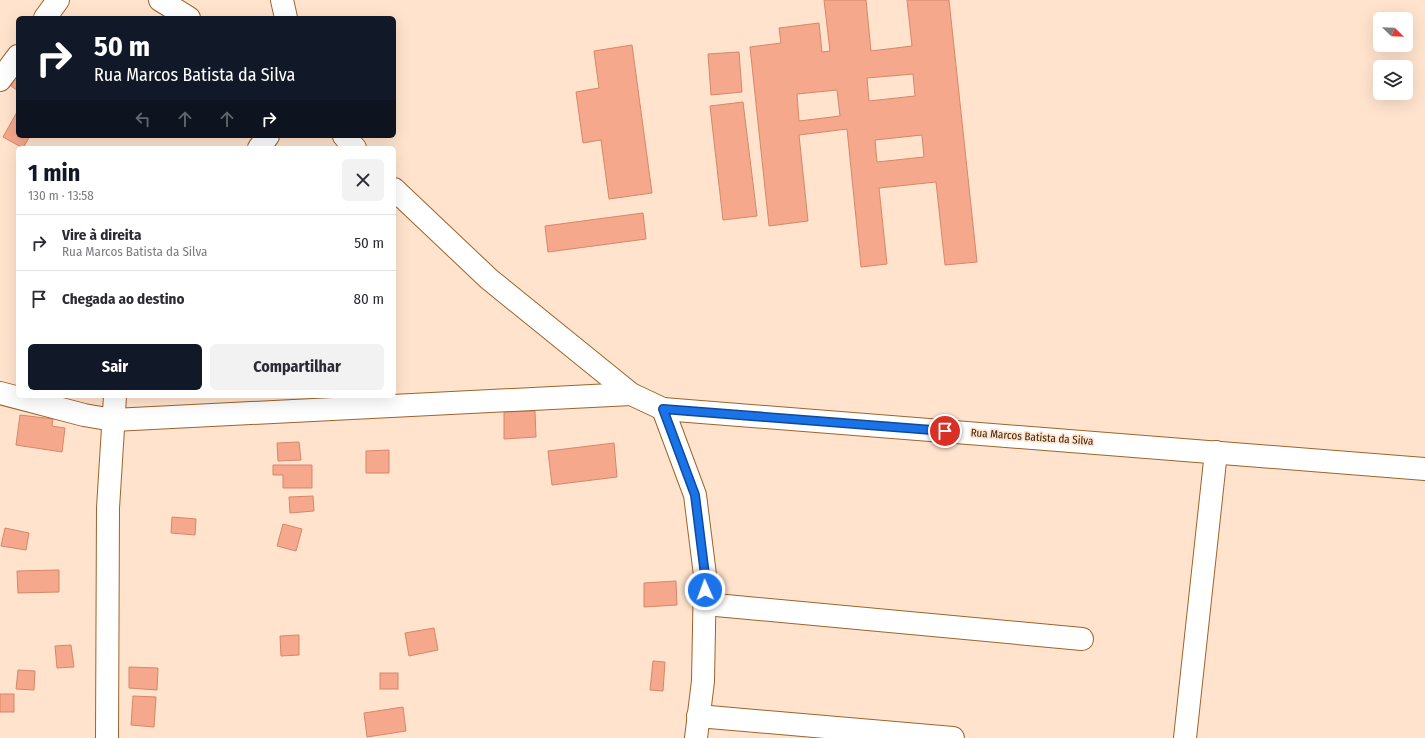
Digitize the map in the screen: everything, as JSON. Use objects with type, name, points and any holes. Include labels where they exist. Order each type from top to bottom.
[{"type":"street","points":[[46,16],[58,0]]},
{"type":"street","points":[[160,0],[187,16]]},
{"type":"street","points":[[282,0],[286,16]]},
{"type":"street","points":[[0,80],[16,59]]},
{"type":"street","points":[[346,138],[353,146]]},
{"type":"street","points":[[396,191],[489,279],[631,394],[663,409],[695,495],[705,575],[703,681],[696,738]]},
{"type":"street","points":[[0,393],[16,397]]},
{"type":"street","points":[[19,398],[84,415],[113,420],[631,394]]},
{"type":"street","points":[[106,738],[108,508],[115,398]]},
{"type":"street","name":"Rua Marcos Batista da Silva","points":[[663,409],[1425,469]]},
{"type":"street","points":[[1185,738],[1216,452]]},
{"type":"street","points":[[705,604],[1082,639]]},
{"type":"street","points":[[698,716],[952,738]]},
{"type":"building","points":[[824,0],[866,0],[871,51],[912,46],[907,0],[949,0],[977,262],[945,265],[936,182],[879,188],[887,264],[861,267],[847,129],[799,135],[808,221],[769,226],[750,47],[781,43],[779,28],[819,23],[822,52],[830,51]],"holes":[[[913,74],[915,96],[869,101],[867,78]],[[837,90],[840,116],[799,121],[797,94]],[[922,135],[924,157],[877,162],[875,140]]]},
{"type":"building","points":[[632,45],[652,193],[609,199],[601,140],[583,143],[576,92],[599,88],[594,51]]},
{"type":"building","points":[[739,52],[742,92],[711,95],[708,54]]},
{"type":"building","points":[[16,72],[16,90],[7,83]]},
{"type":"building","points":[[743,102],[757,216],[723,220],[710,106]]},
{"type":"building","points":[[16,114],[16,138],[29,138],[24,146],[19,146],[3,137]]},
{"type":"building","points":[[643,213],[646,239],[548,252],[545,226]]},
{"type":"building","points":[[535,411],[536,437],[504,439],[504,412]]},
{"type":"building","points":[[20,415],[53,419],[52,426],[65,428],[62,452],[16,445]]},
{"type":"building","points":[[299,442],[301,460],[278,461],[277,443]]},
{"type":"building","points":[[614,443],[617,477],[552,485],[548,451]]},
{"type":"building","points":[[389,450],[389,473],[366,473],[366,451]]},
{"type":"building","points":[[273,465],[312,465],[312,488],[283,488],[283,475],[273,475]]},
{"type":"building","points":[[313,496],[314,511],[290,513],[289,497]]},
{"type":"building","points":[[172,517],[196,519],[195,535],[171,533]]},
{"type":"building","points":[[283,524],[302,529],[296,551],[277,546]]},
{"type":"building","points":[[5,528],[29,533],[26,550],[1,546]]},
{"type":"building","points":[[59,570],[59,592],[18,593],[17,571]]},
{"type":"building","points":[[676,581],[677,605],[644,607],[644,583]]},
{"type":"building","points":[[434,628],[438,650],[409,656],[405,633]]},
{"type":"building","points":[[299,635],[299,655],[281,656],[280,636]]},
{"type":"building","points":[[71,645],[74,667],[57,668],[55,646]]},
{"type":"building","points":[[653,661],[665,662],[663,691],[650,690]]},
{"type":"building","points":[[129,667],[158,668],[157,690],[129,688]]},
{"type":"building","points":[[18,670],[35,671],[34,690],[16,689]]},
{"type":"building","points":[[380,673],[398,673],[398,689],[380,689]]},
{"type":"building","points":[[0,694],[14,694],[14,712],[0,712]]},
{"type":"building","points":[[133,696],[156,697],[154,727],[131,725]]},
{"type":"building","points":[[403,707],[406,731],[367,737],[364,713]]},
{"type":"route","points":[[705,590],[705,575],[695,495],[663,409],[945,431]]}]
